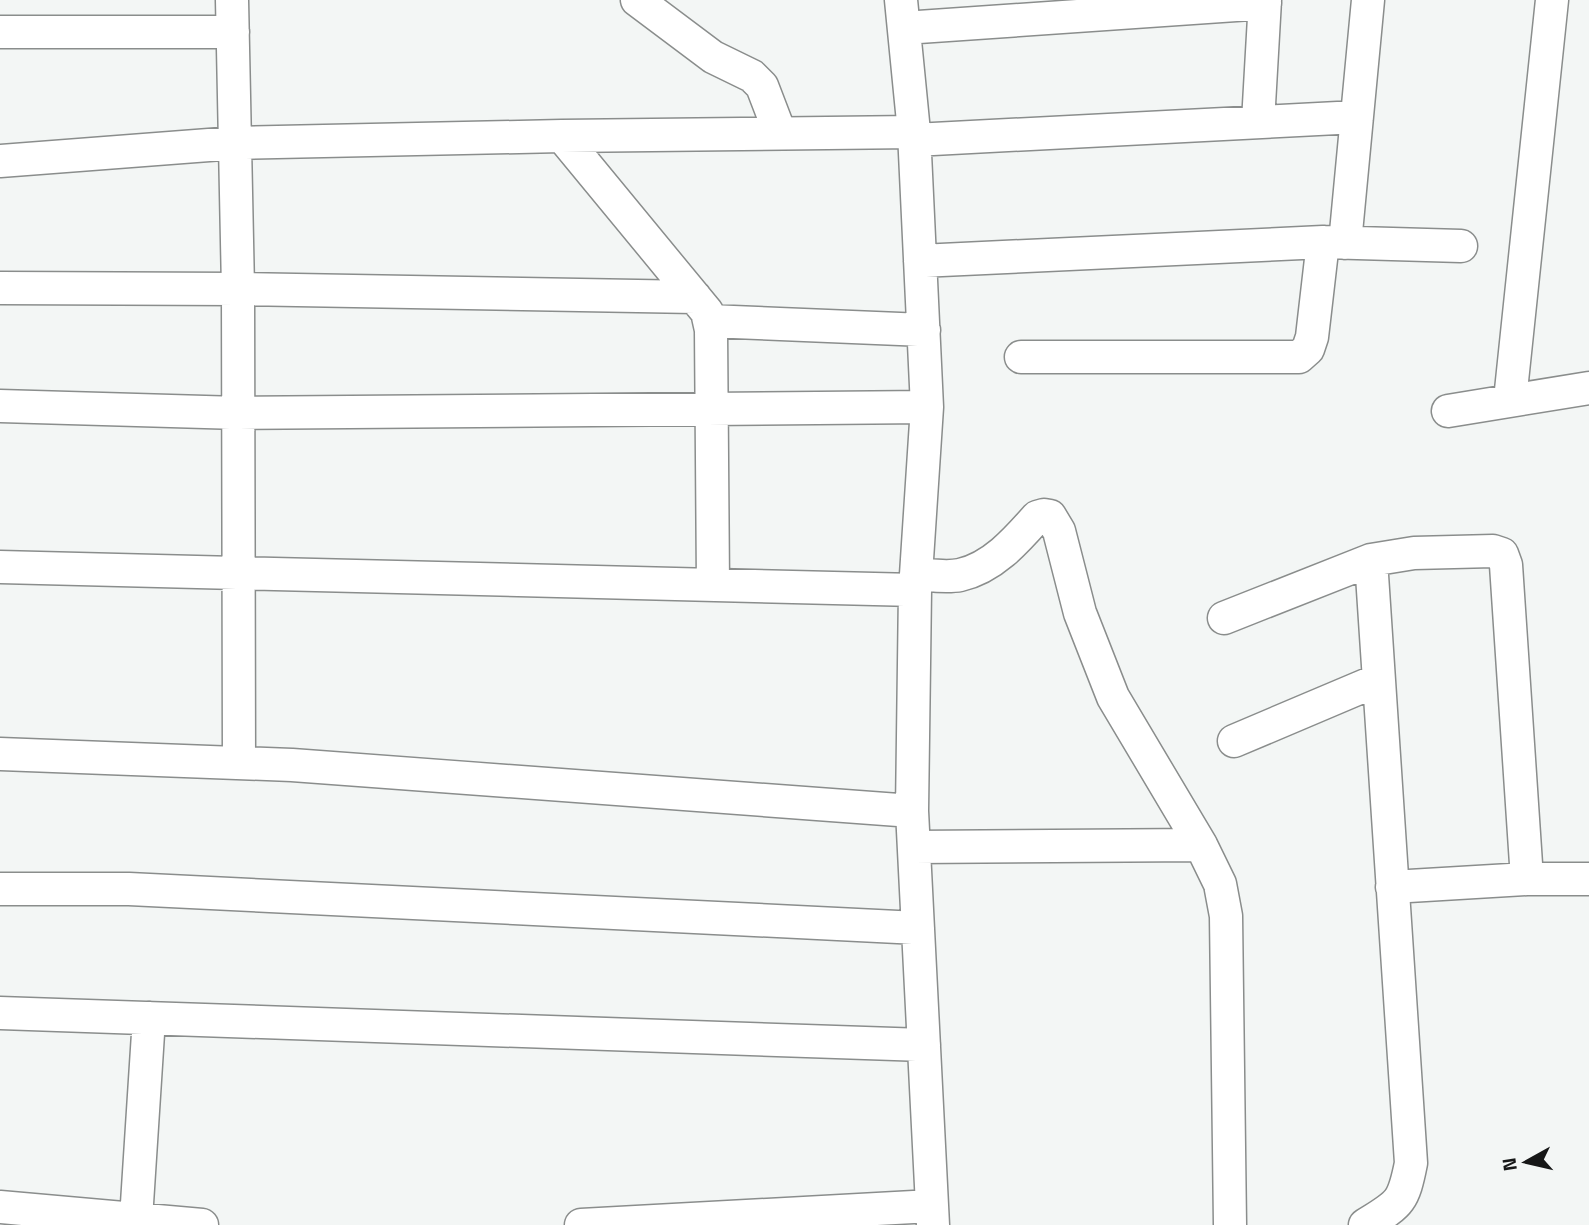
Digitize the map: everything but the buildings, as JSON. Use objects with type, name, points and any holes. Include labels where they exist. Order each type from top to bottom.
[{"type":"street","points":[[232,0],[238,289],[239,762]]},
{"type":"street","points":[[637,0],[713,57],[752,76],[762,86],[780,133]]},
{"type":"street","points":[[1021,357],[1299,357],[1308,349],[1334,243],[1357,117],[1368,0]]},
{"type":"street","points":[[1510,400],[1552,0]]},
{"type":"street","points":[[581,1225],[932,1215],[912,811],[916,582],[927,407],[914,136],[903,14],[1265,1],[1258,122]]},
{"type":"street","points":[[0,32],[233,32]]},
{"type":"street","points":[[0,161],[235,143],[780,133],[914,136],[1357,117]]},
{"type":"street","points":[[562,136],[702,309],[711,330],[713,585]]},
{"type":"street","points":[[920,261],[1334,243],[1461,246]]},
{"type":"street","points":[[0,288],[238,289],[702,309],[923,330]]},
{"type":"street","points":[[1448,411],[1589,388]]},
{"type":"street","points":[[0,406],[239,413],[927,407]]},
{"type":"street","points":[[0,567],[713,585],[916,582],[951,576],[992,562],[1037,517],[1050,516],[1059,531],[1080,613],[1113,697],[1201,845],[1220,884],[1226,916],[1230,1225]]},
{"type":"street","points":[[1224,618],[1371,560],[1414,553],[1493,551],[1502,554],[1506,565],[1527,879]]},
{"type":"street","points":[[1365,1225],[1394,1206],[1405,1190],[1411,1163],[1371,560]]},
{"type":"street","points":[[1234,741],[1378,680]]},
{"type":"street","points":[[0,754],[320,766],[912,811]]},
{"type":"street","points":[[914,847],[1201,845]]},
{"type":"street","points":[[1392,887],[1527,879],[1589,879]]},
{"type":"street","points":[[0,889],[129,889],[918,928]]},
{"type":"street","points":[[0,1013],[924,1045]]},
{"type":"street","points":[[136,1219],[149,1018]]},
{"type":"street","points":[[0,1207],[202,1225]]}]
